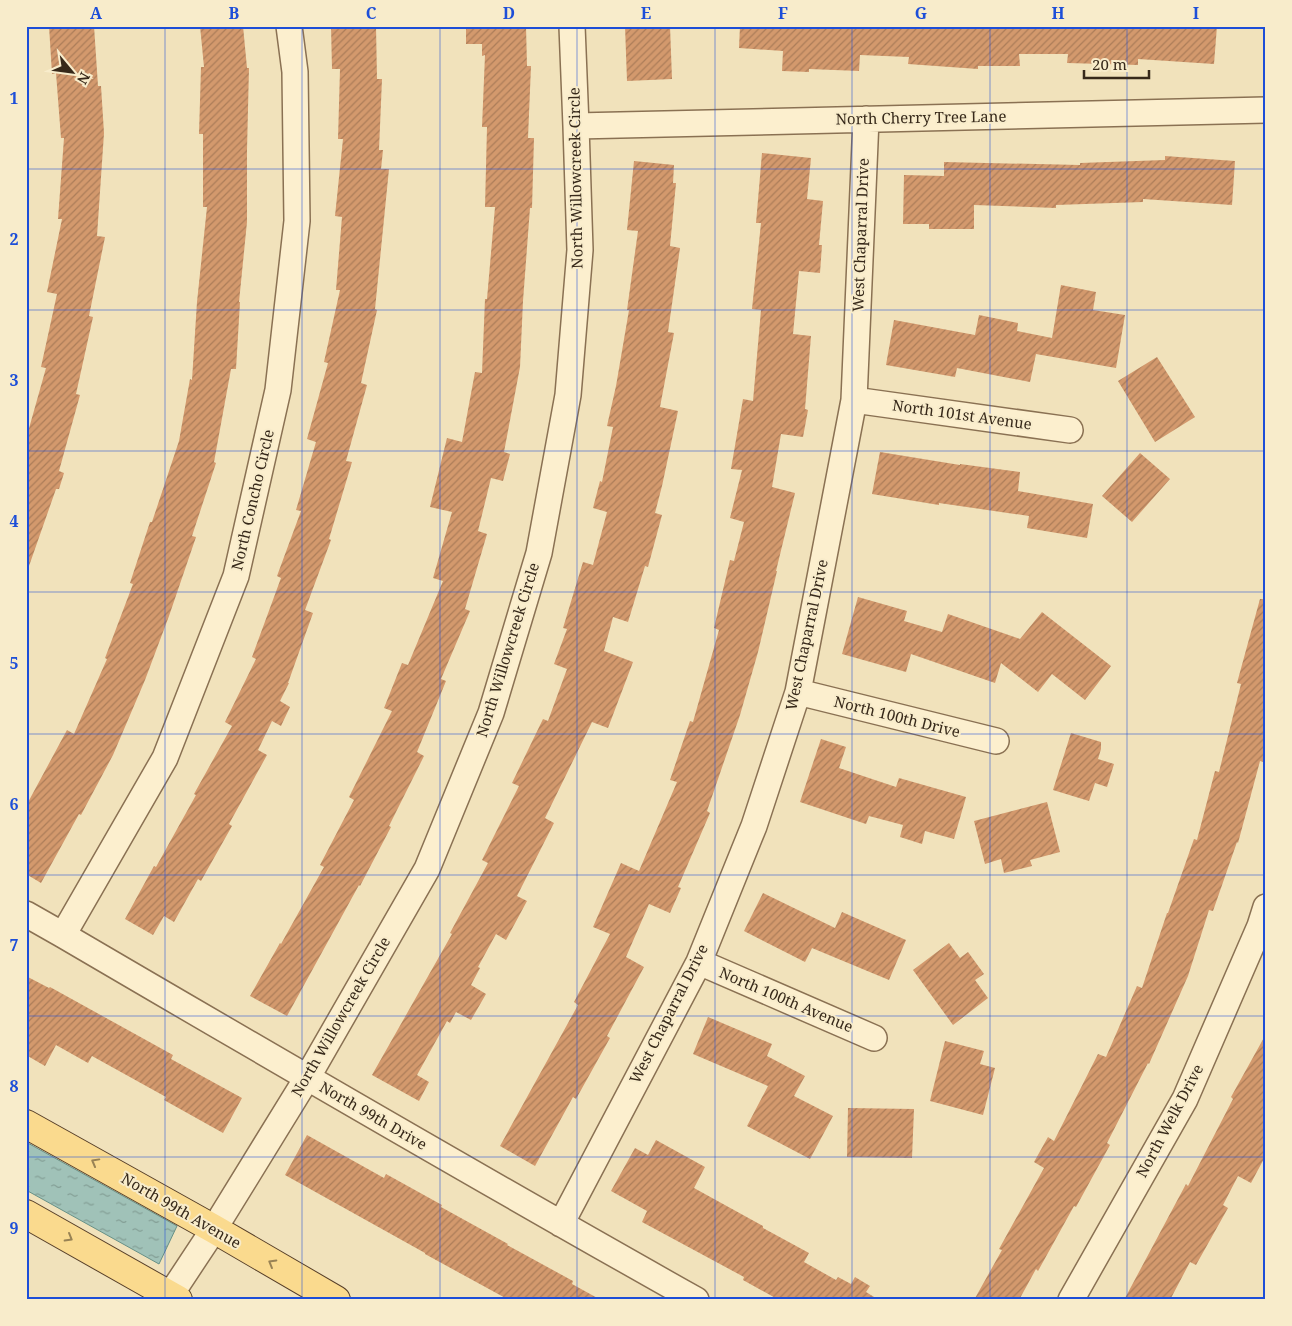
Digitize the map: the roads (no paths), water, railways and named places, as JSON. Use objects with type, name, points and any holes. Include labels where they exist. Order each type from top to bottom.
[{"type":"main road","name":"North 99th Avenue","points":[[26,1124],[214,1229],[336,1300]]},
{"type":"main road","points":[[26,1214],[171,1298]]},
{"type":"street","name":"North Concho Circle","points":[[63,935],[165,758],[236,576],[278,390],[297,221],[295,72],[289,26]]},
{"type":"street","name":"North Willowcreek Circle","points":[[171,1298],[307,1078],[427,869],[491,713],[539,553],[569,385],[580,250],[572,26]]},
{"type":"street","name":"North Cherry Tree Lane","points":[[576,126],[1266,110]]},
{"type":"street","name":"West Chaparral Drive","points":[[561,1224],[699,962],[754,826],[798,692],[854,400],[866,119]]},
{"type":"street","name":"North 101st Avenue","points":[[854,400],[1070,430]]},
{"type":"street","name":"North 100th Drive","points":[[798,692],[996,741]]},
{"type":"street","name":"North 99th Drive","points":[[26,914],[307,1078],[696,1300]]},
{"type":"street","name":"North Welk Drive","points":[[1071,1300],[1185,1099],[1264,920]]},
{"type":"street","name":"North 100th Avenue","points":[[699,962],[874,1038]]},
{"type":"water","points":[[26,1142],[177,1226],[159,1264],[26,1190]]}]
